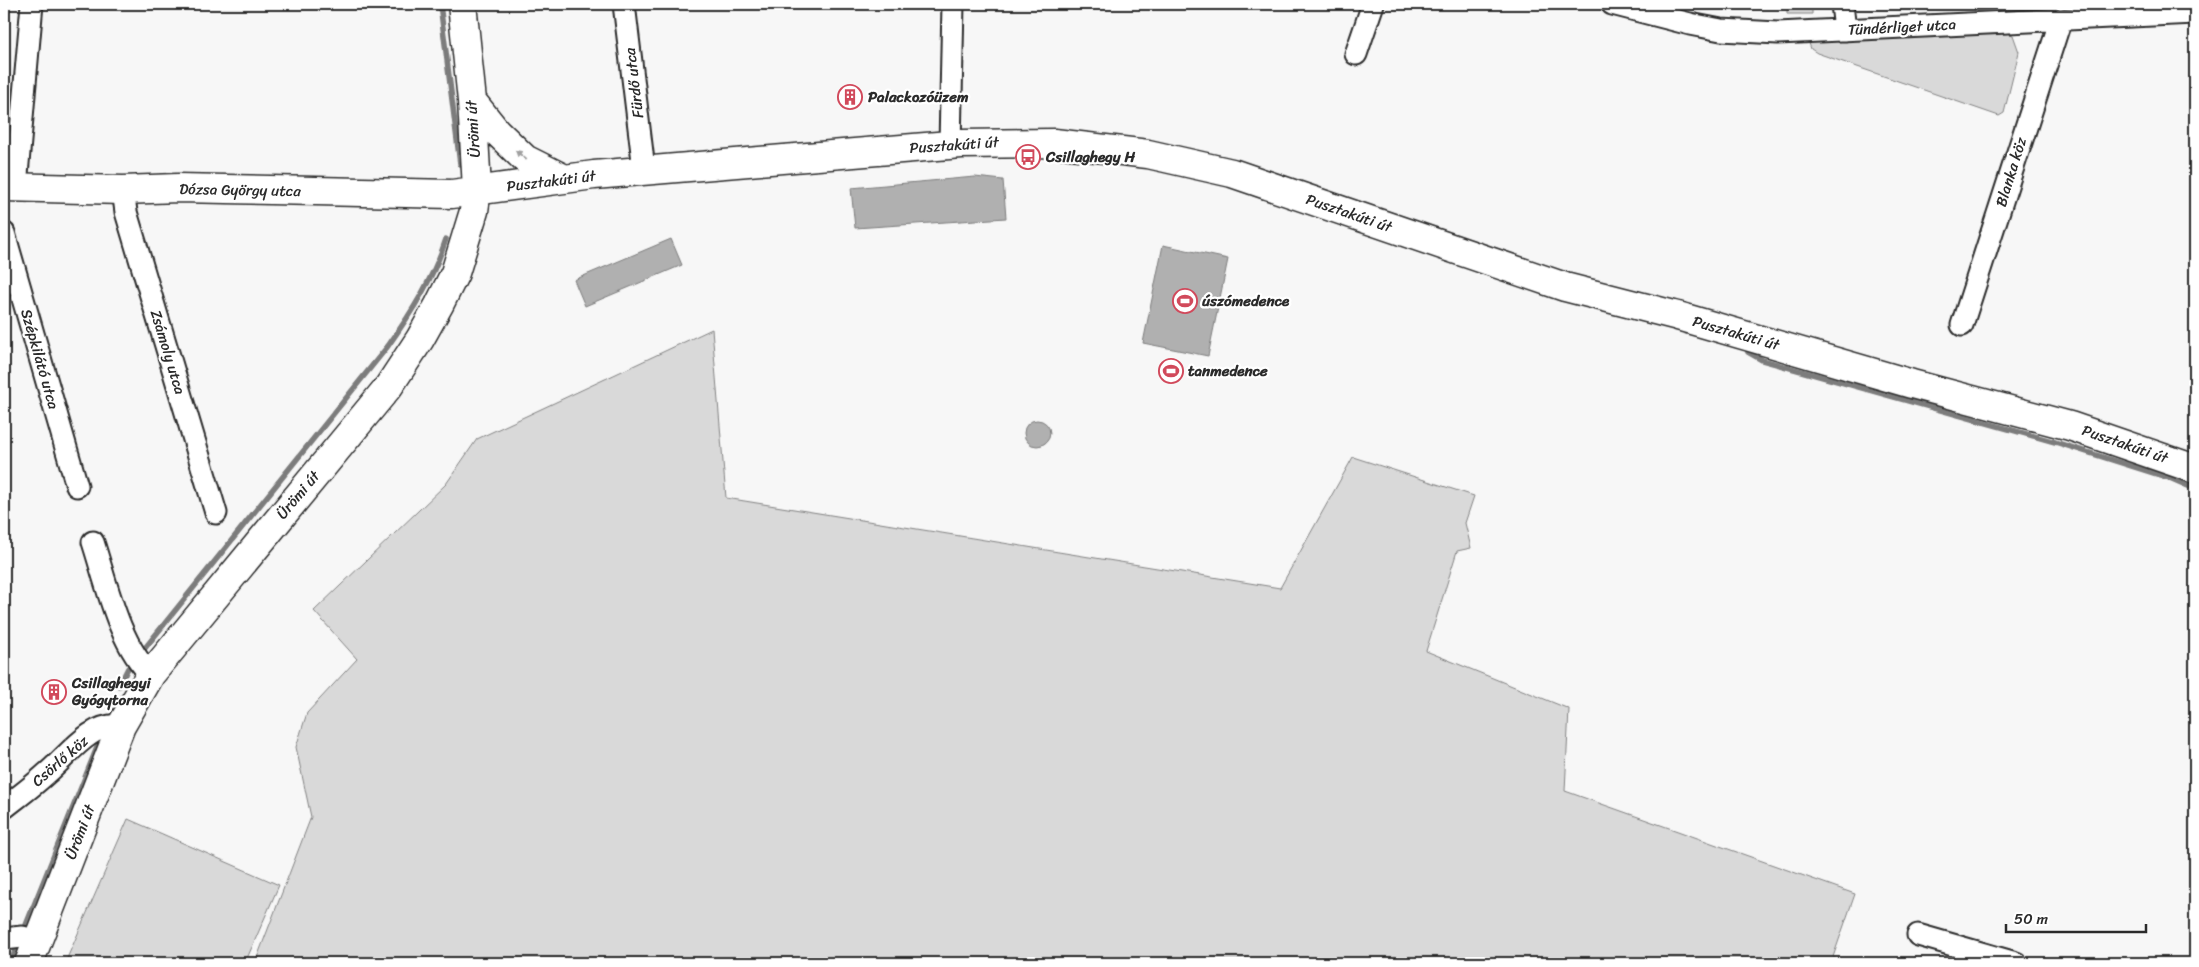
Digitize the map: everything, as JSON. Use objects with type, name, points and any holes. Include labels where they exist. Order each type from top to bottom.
[{"type":"street","points":[[10,186],[32,4]]},
{"type":"street","name":"Ürömi út","points":[[34,952],[121,726],[152,674],[394,378],[420,339],[455,272],[474,212],[477,190],[472,101],[462,4]]},
{"type":"street","name":"Fürdő utca","points":[[624,4],[643,162]]},
{"type":"street","points":[[950,145],[953,4]]},
{"type":"street","points":[[1356,54],[1373,4]]},
{"type":"street","name":"Tündérliget utca","points":[[1612,4],[1721,30],[1778,33],[2195,14]]},
{"type":"street","points":[[1842,4],[1845,30]]},
{"type":"street","name":"Blanka köz","points":[[1962,325],[2061,20]]},
{"type":"street","points":[[472,101],[496,131],[525,159],[563,178]]},
{"type":"street","name":"Pusztakúti út","points":[[477,190],[563,178],[999,142],[1054,143],[1148,154],[1232,172],[1565,287],[1678,316],[1912,384],[2070,426],[2195,469]]},
{"type":"street","name":"Dózsa György utca","points":[[10,186],[123,190],[178,188],[427,195],[477,190]]},
{"type":"street","name":"Zsámoly utca","points":[[123,190],[126,212],[216,513]]},
{"type":"street","name":"Szépkilátó utca","points":[[4,232],[77,486]]},
{"type":"street","points":[[93,542],[127,643],[145,668],[152,674]]},
{"type":"street","name":"Csörlő köz","points":[[4,808],[46,775],[88,735],[112,724],[121,726]]},
{"type":"street","points":[[1918,935],[2016,963]]},
{"type":"street","points":[[4,939],[22,937],[34,952]]},
{"type":"shaded area","points":[[1787,4],[1812,4],[1812,14],[1787,14]]},
{"type":"shaded area","points":[[2004,32],[2013,35],[2019,52],[2004,113],[1999,116],[1817,53],[1811,49],[1808,40]]},
{"type":"shaded area","points":[[975,177],[1003,180],[1006,218],[855,228],[851,188]]},
{"type":"shaded area","points":[[671,239],[682,265],[585,306],[574,280]]},
{"type":"shaded area","name":"úszómedence","points":[[1163,245],[1228,259],[1208,356],[1143,343]]},
{"type":"shaded area","points":[[712,329],[726,498],[1280,588],[1353,457],[1474,496],[1465,523],[1471,548],[1457,551],[1426,651],[1569,709],[1565,791],[1855,894],[1833,957],[1847,963],[255,963],[311,817],[296,747],[307,713],[357,659],[314,611],[446,484],[477,439]]},
{"type":"shaded area","points":[[1037,420],[1046,424],[1050,433],[1046,442],[1037,446],[1028,442],[1024,433],[1028,424]]},
{"type":"shaded area","points":[[128,819],[279,885],[245,963],[65,963]]},
{"type":"waterway","points":[[440,4],[460,164]]},
{"type":"waterway","points":[[145,648],[388,346],[421,295],[435,268],[446,239]]},
{"type":"waterway","points":[[1748,352],[1762,360],[2055,442],[2172,479],[2195,489]]},
{"type":"waterway","points":[[119,686],[128,668]]},
{"type":"waterway","points":[[26,925],[100,740]]},
{"type":"waterway","points":[[11,963],[15,951]]},
{"type":"place","name":"Palackozóüzem","points":[[850,97]]},
{"type":"place","name":"Csillaghegy H","points":[[1028,157]]},
{"type":"place","name":"úszómedence","points":[[1185,301]]},
{"type":"place","name":"tanmedence","points":[[1171,371]]},
{"type":"place","name":"Csillaghegyi Gyógytorna","points":[[54,692]]}]
